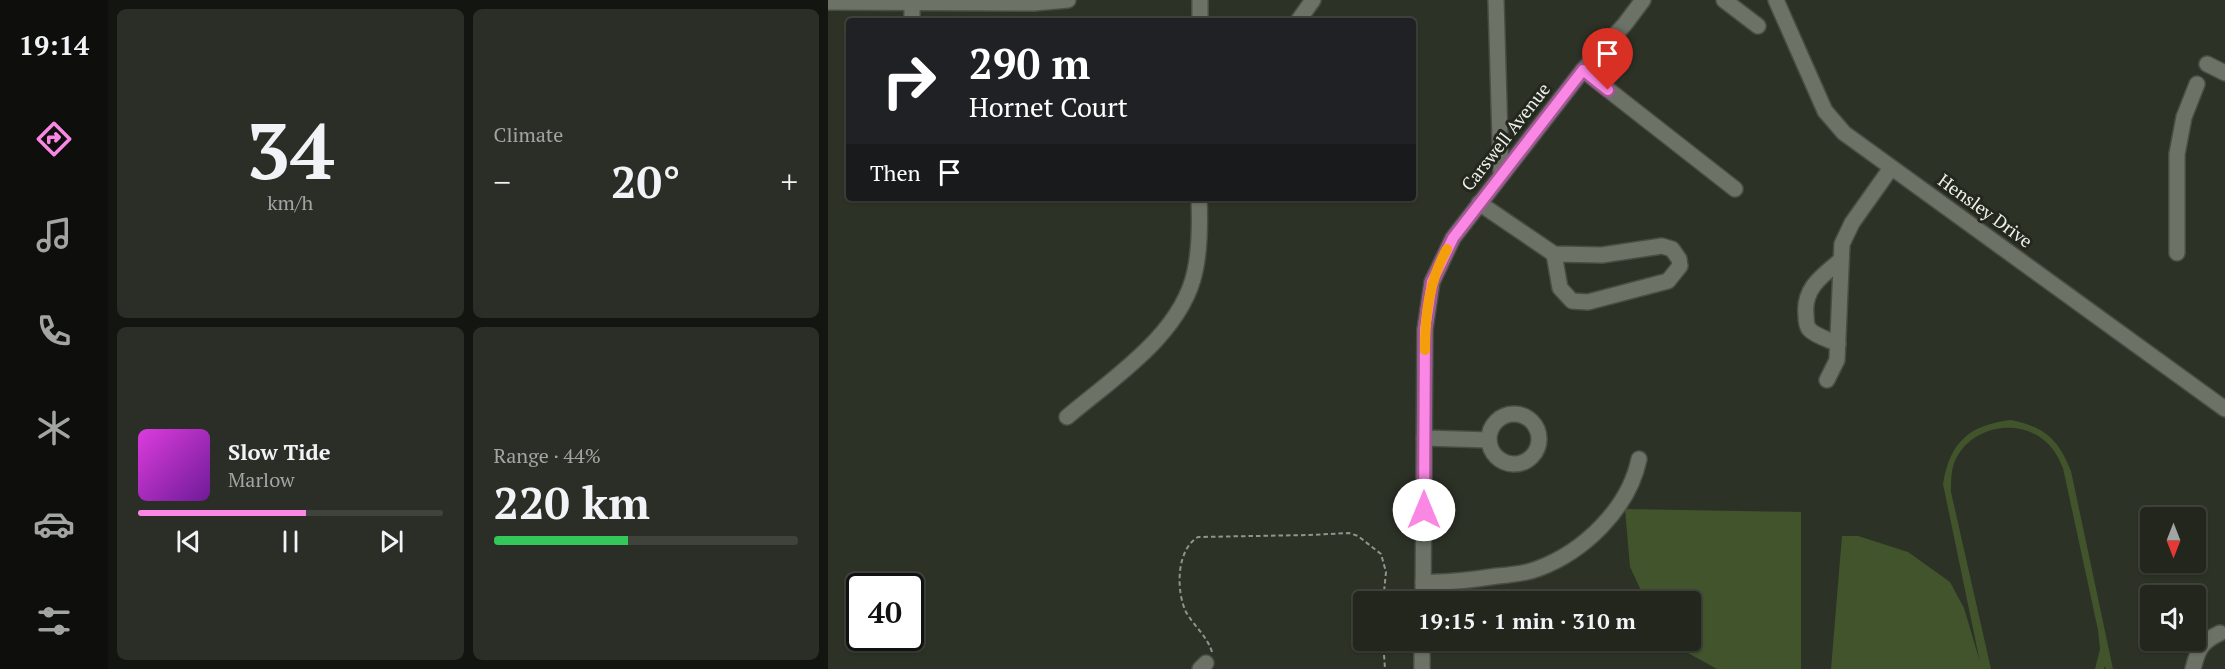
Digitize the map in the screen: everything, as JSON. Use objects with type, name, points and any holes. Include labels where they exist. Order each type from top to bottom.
[{"type":"street","points":[[828,2],[1034,3],[1068,0]]},
{"type":"street","points":[[1200,0],[1200,18]]},
{"type":"street","points":[[1300,18],[1313,0]]},
{"type":"street","points":[[1496,0],[1501,174]]},
{"type":"street","name":"Carswell Avenue","points":[[1423,591],[1425,329],[1432,282],[1453,238],[1479,203],[1583,70],[1625,24],[1643,0]]},
{"type":"street","points":[[1724,0],[1758,26]]},
{"type":"street","name":"Hensley Drive","points":[[1776,0],[1826,111],[1844,133],[2225,410]]},
{"type":"street","points":[[912,1],[912,18]]},
{"type":"street","points":[[2207,64],[2225,73]]},
{"type":"street","points":[[1583,70],[1735,189]]},
{"type":"street","points":[[2177,253],[2177,154],[2184,117],[2197,84]]},
{"type":"street","points":[[1827,380],[1837,360],[1842,243],[1852,223],[1891,168]]},
{"type":"street","points":[[1067,417],[1169,328],[1185,300],[1195,273],[1199,201]]},
{"type":"street","points":[[1479,203],[1554,254],[1602,255],[1662,246],[1672,249],[1679,259],[1680,266],[1668,281],[1588,303],[1572,301],[1560,288],[1554,254]]},
{"type":"street","points":[[1838,344],[1810,331],[1806,323],[1805,307],[1809,290],[1841,260]]},
{"type":"street","points":[[1425,438],[1489,440]]},
{"type":"street","points":[[1423,582],[1447,583],[1523,573],[1538,569],[1569,554],[1597,531],[1617,508],[1635,476],[1639,459]]},
{"type":"street","points":[[2193,669],[2197,652],[2206,640],[2220,633]]},
{"type":"street","points":[[1422,651],[1422,669]]},
{"type":"path","points":[[1206,662],[1209,643],[1192,622],[1182,601],[1184,555],[1187,546],[1198,537],[1349,532],[1358,536],[1381,554],[1386,572],[1384,591]]},
{"type":"path","points":[[1384,651],[1385,669]]},
{"type":"green space","points":[[2011,420],[2033,426],[2049,436],[2061,451],[2071,471],[2113,669],[2106,669],[2105,666],[2104,669],[2095,669],[2100,649],[2098,630],[2063,468],[2055,453],[2044,440],[2019,429],[2005,428],[1979,435],[1967,444],[1956,459],[1951,477],[1951,492],[1991,669],[1831,669],[1842,536],[1858,536],[1908,552],[1950,582],[1964,608],[1980,662],[1943,484],[1951,457],[1964,438],[1984,426]]},
{"type":"green space","points":[[1625,509],[1801,512],[1801,669],[1717,669],[1688,653],[1686,651],[1701,651],[1701,591],[1641,591],[1630,567]]},
{"type":"slow traffic","points":[[1425,350],[1427,303],[1440,260],[1447,249]]},
{"type":"route","points":[[1424,510],[1425,329],[1427,303],[1440,260],[1453,238],[1501,174],[1583,70],[1608,90]]}]
